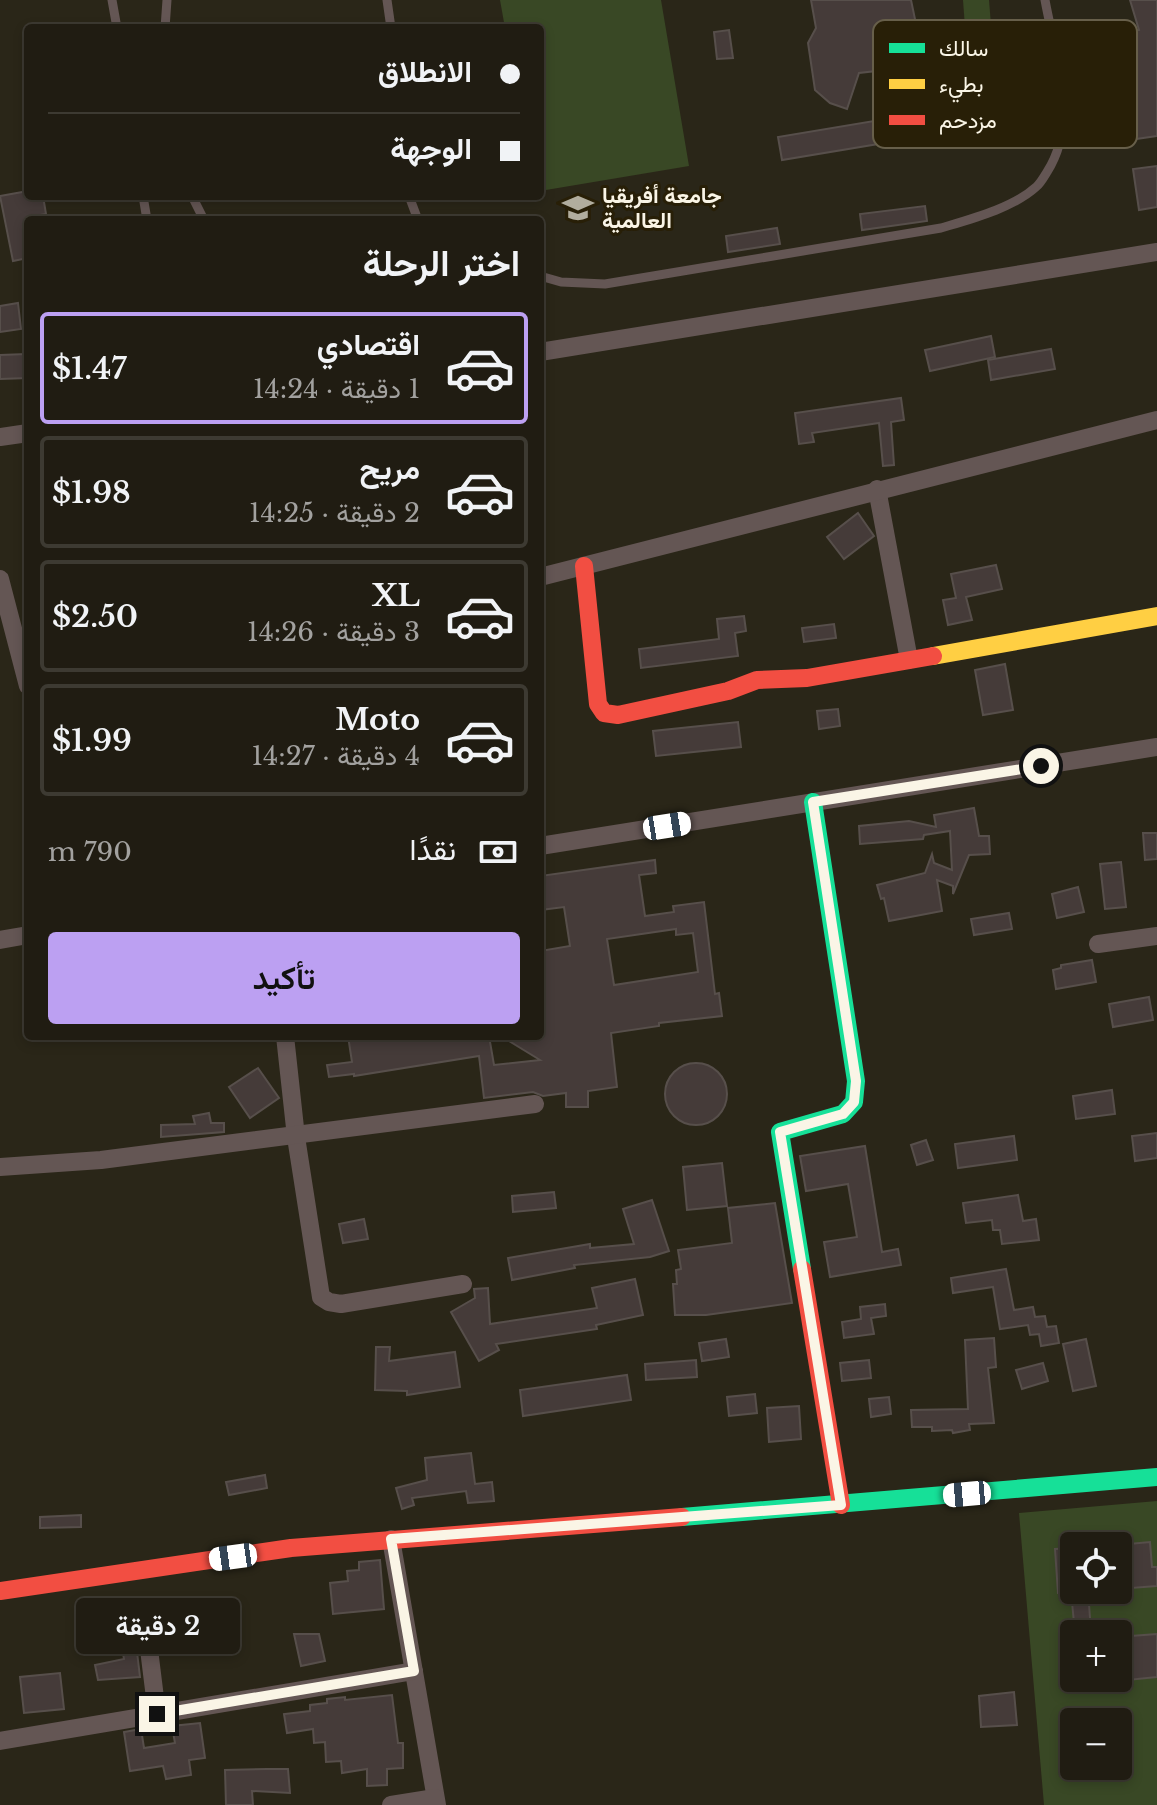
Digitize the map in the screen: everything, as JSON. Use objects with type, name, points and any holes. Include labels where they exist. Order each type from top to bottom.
[{"type":"street","points":[[544,351],[1157,252]]},
{"type":"street","points":[[544,576],[1157,420]]},
{"type":"street","points":[[0,437],[24,434]]},
{"type":"street","points":[[877,489],[909,660]]},
{"type":"street","points":[[584,566],[598,704],[604,713],[618,715],[728,691],[757,680],[807,678],[1157,616]]},
{"type":"street","points":[[0,579],[24,671]]},
{"type":"street","points":[[544,845],[1157,747]]},
{"type":"street","points":[[813,802],[856,1081],[854,1102],[843,1114],[780,1132],[841,1505]]},
{"type":"street","points":[[0,940],[24,936]]},
{"type":"street","points":[[1098,944],[1157,936]]},
{"type":"street","points":[[285,1040],[296,1137],[321,1297],[341,1304],[463,1284]]},
{"type":"street","points":[[0,1167],[101,1160],[535,1104]]},
{"type":"street","points":[[0,1591],[291,1548],[1157,1477]]},
{"type":"street","points":[[391,1539],[436,1801],[391,1805]]},
{"type":"street","points":[[145,1617],[157,1714]]},
{"type":"street","points":[[0,1741],[414,1671]]},
{"type":"lane","points":[[112,0],[116,24]]},
{"type":"lane","points":[[165,24],[167,0]]},
{"type":"lane","points":[[387,0],[389,24]]},
{"type":"lane","points":[[1045,0],[1049,20]]},
{"type":"lane","points":[[544,277],[561,282],[605,284],[941,228],[993,212],[1037,187],[1060,148]]},
{"type":"green space","points":[[500,0],[661,0],[689,166],[544,190],[544,24],[504,24]]},
{"type":"green space","points":[[963,0],[989,0],[991,20],[964,20]]},
{"type":"green space","points":[[1157,1501],[1157,1805],[1044,1805],[1019,1513]]},
{"type":"building","points":[[811,0],[911,0],[915,20],[873,20],[873,71],[859,73],[847,109],[830,103],[815,90],[808,43],[816,28]]},
{"type":"building","points":[[1130,0],[1157,0],[1157,136],[1137,139],[1139,30]]},
{"type":"building","points":[[729,30],[733,58],[717,59],[714,32]]},
{"type":"building","points":[[873,121],[873,145],[782,160],[778,137]]},
{"type":"building","points":[[1157,166],[1157,207],[1139,210],[1133,169]]},
{"type":"building","points":[[24,192],[24,200],[44,200],[46,214],[24,216],[24,259],[13,261],[0,196]]},
{"type":"building","points":[[925,206],[927,221],[862,230],[860,214]]},
{"type":"building","points":[[777,228],[780,244],[728,252],[726,236]]},
{"type":"building","points":[[18,303],[21,329],[0,332],[0,306]]},
{"type":"building","points":[[991,336],[995,357],[930,371],[925,350]]},
{"type":"building","points":[[1051,349],[1055,369],[991,380],[988,360]]},
{"type":"building","points":[[24,354],[24,378],[0,379],[0,355]]},
{"type":"building","points":[[901,398],[904,420],[891,422],[894,465],[883,466],[879,423],[812,433],[814,442],[799,444],[795,413]]},
{"type":"building","points":[[858,513],[874,536],[844,559],[827,537]]},
{"type":"building","points":[[996,565],[1002,589],[966,597],[972,620],[948,625],[943,600],[956,598],[951,574]]},
{"type":"building","points":[[744,616],[746,631],[735,633],[738,656],[641,668],[639,649],[719,639],[717,619]]},
{"type":"building","points":[[834,624],[836,638],[804,642],[802,628]]},
{"type":"building","points":[[1005,664],[1013,710],[983,715],[975,670]]},
{"type":"building","points":[[838,709],[840,726],[819,729],[817,711]]},
{"type":"building","points":[[738,722],[741,747],[656,756],[653,731]]},
{"type":"building","points":[[974,808],[979,836],[989,836],[990,854],[969,855],[953,894],[953,886],[937,880],[942,911],[889,921],[884,898],[881,899],[877,885],[925,873],[932,854],[934,863],[952,870],[950,831],[924,835],[923,839],[860,844],[859,826],[909,821],[936,827],[934,815]]},
{"type":"building","points":[[1143,833],[1157,833],[1157,859],[1145,860]]},
{"type":"building","points":[[655,860],[656,873],[639,875],[645,916],[674,912],[673,906],[704,902],[715,994],[719,993],[722,1016],[659,1023],[659,1026],[611,1033],[617,1087],[588,1091],[588,1107],[566,1107],[566,1093],[543,1096],[533,1092],[484,1098],[479,1056],[354,1076],[329,1077],[327,1065],[352,1062],[349,1040],[490,1040],[494,1065],[540,1060],[508,1040],[544,1040],[544,950],[570,946],[564,907],[544,910],[544,875]],"holes":[[[676,929],[676,935],[693,933],[698,972],[614,985],[607,939]]]},
{"type":"building","points":[[1121,862],[1126,907],[1105,909],[1100,864]]},
{"type":"building","points":[[1078,887],[1084,912],[1057,918],[1052,894]]},
{"type":"building","points":[[1009,913],[1012,929],[974,935],[971,919]]},
{"type":"building","points":[[1092,960],[1096,982],[1056,989],[1053,970],[1061,968],[1061,965]]},
{"type":"building","points":[[1149,997],[1153,1020],[1113,1027],[1109,1004]]},
{"type":"building","points":[[696,1063],[718,1072],[727,1094],[718,1116],[696,1125],[674,1116],[665,1094],[674,1072]]},
{"type":"building","points":[[258,1068],[279,1098],[250,1118],[229,1087]]},
{"type":"building","points":[[1112,1090],[1115,1114],[1076,1119],[1073,1096]]},
{"type":"building","points":[[209,1113],[211,1123],[224,1123],[224,1132],[161,1137],[161,1125],[195,1124],[193,1116]]},
{"type":"building","points":[[1157,1133],[1157,1158],[1135,1161],[1132,1136]]},
{"type":"building","points":[[1014,1136],[1017,1160],[958,1168],[955,1144]]},
{"type":"building","points":[[926,1140],[933,1160],[917,1165],[911,1145]]},
{"type":"building","points":[[865,1146],[882,1252],[898,1249],[901,1265],[830,1277],[824,1242],[857,1237],[848,1184],[806,1191],[800,1156]]},
{"type":"building","points":[[722,1163],[727,1206],[687,1210],[683,1167]]},
{"type":"building","points":[[554,1192],[556,1208],[513,1212],[512,1196]]},
{"type":"building","points":[[1018,1195],[1023,1221],[1036,1219],[1039,1240],[1002,1244],[1000,1230],[993,1230],[992,1220],[966,1223],[963,1203]]},
{"type":"building","points":[[652,1200],[669,1251],[650,1257],[574,1265],[575,1268],[512,1280],[508,1258],[590,1244],[590,1248],[634,1244],[623,1209]]},
{"type":"building","points":[[775,1203],[792,1303],[706,1315],[675,1315],[673,1284],[677,1284],[676,1270],[681,1269],[678,1250],[732,1243],[728,1208]]},
{"type":"building","points":[[364,1219],[368,1239],[343,1243],[339,1224]]},
{"type":"building","points":[[1006,1269],[1014,1310],[1033,1307],[1035,1317],[1045,1316],[1047,1327],[1056,1326],[1059,1343],[1041,1346],[1039,1334],[1030,1335],[1028,1325],[1000,1329],[993,1287],[953,1293],[951,1278]]},
{"type":"building","points":[[635,1279],[643,1315],[596,1325],[597,1329],[496,1344],[499,1350],[479,1361],[451,1312],[475,1298],[474,1289],[488,1288],[490,1324],[597,1308],[592,1288]]},
{"type":"building","points":[[885,1304],[886,1316],[871,1318],[874,1334],[844,1338],[842,1322],[861,1319],[860,1307]]},
{"type":"building","points":[[994,1338],[996,1367],[988,1368],[994,1423],[969,1424],[970,1430],[953,1433],[952,1430],[932,1431],[932,1427],[912,1427],[911,1410],[968,1409],[965,1340]]},
{"type":"building","points":[[726,1339],[729,1357],[702,1361],[699,1343]]},
{"type":"building","points":[[1086,1339],[1096,1386],[1073,1391],[1063,1344]]},
{"type":"building","points":[[376,1347],[390,1347],[389,1361],[455,1352],[460,1387],[407,1395],[407,1391],[375,1390]]},
{"type":"building","points":[[696,1360],[697,1377],[646,1380],[645,1364]]},
{"type":"building","points":[[869,1360],[871,1378],[842,1381],[840,1363]]},
{"type":"building","points":[[1043,1363],[1048,1381],[1022,1389],[1016,1370]]},
{"type":"building","points":[[627,1375],[631,1400],[523,1416],[520,1390]]},
{"type":"building","points":[[755,1394],[757,1413],[729,1416],[727,1397]]},
{"type":"building","points":[[889,1397],[891,1414],[871,1417],[869,1399]]},
{"type":"building","points":[[799,1406],[801,1439],[769,1442],[767,1408]]},
{"type":"building","points":[[471,1453],[475,1484],[492,1482],[494,1501],[468,1503],[466,1491],[412,1498],[414,1505],[402,1509],[396,1488],[427,1480],[425,1458]]},
{"type":"building","points":[[265,1475],[267,1488],[229,1495],[226,1482]]},
{"type":"building","points":[[81,1515],[81,1527],[40,1528],[40,1517]]},
{"type":"building","points":[[1150,1542],[1152,1567],[1157,1567],[1157,1586],[1132,1588],[1132,1544]]},
{"type":"building","points":[[1055,1549],[1060,1549],[1060,1593],[1058,1593]]},
{"type":"building","points":[[380,1560],[384,1609],[333,1614],[330,1583],[348,1581],[347,1571],[359,1570],[359,1562]]},
{"type":"building","points":[[196,1599],[199,1634],[184,1635],[181,1600]]},
{"type":"building","points":[[1072,1604],[1089,1604],[1090,1620],[1074,1620]]},
{"type":"building","points":[[134,1627],[140,1677],[98,1680],[95,1665],[124,1659],[119,1630]]},
{"type":"building","points":[[294,1634],[319,1634],[325,1661],[301,1666]]},
{"type":"building","points":[[1157,1634],[1157,1677],[1132,1680],[1132,1636]]},
{"type":"building","points":[[60,1673],[64,1709],[24,1713],[20,1677]]},
{"type":"building","points":[[1014,1692],[1017,1725],[981,1727],[979,1696]]},
{"type":"building","points":[[392,1695],[398,1743],[403,1743],[403,1768],[387,1769],[387,1785],[367,1786],[367,1769],[342,1773],[341,1761],[326,1762],[325,1742],[314,1743],[313,1729],[287,1733],[284,1714],[310,1711],[310,1705],[327,1703],[327,1699]]},
{"type":"building","points":[[200,1723],[205,1758],[189,1760],[191,1775],[166,1779],[163,1766],[130,1771],[124,1732],[141,1729],[144,1748],[175,1743],[172,1726]]},
{"type":"building","points":[[288,1769],[290,1793],[252,1791],[253,1805],[226,1805],[225,1770]]},
{"type":"traffic: fast","points":[[802,1269],[780,1132],[843,1114],[854,1102],[856,1081],[813,802]]},
{"type":"traffic: fast","points":[[682,1517],[1157,1477]]},
{"type":"traffic: slow","points":[[933,656],[1157,616]]},
{"type":"traffic: jam","points":[[584,566],[598,704],[604,713],[618,715],[728,691],[757,680],[807,678],[933,656]]},
{"type":"traffic: jam","points":[[802,1269],[841,1505]]},
{"type":"traffic: jam","points":[[0,1591],[291,1548],[682,1517]]},
{"type":"place","name":"جامعة أفريقيا العالمية","points":[[578,208]]},
{"type":"route","points":[[157,1714],[414,1671],[391,1539],[841,1505],[780,1132],[843,1114],[854,1102],[856,1081],[813,802],[1041,766]]}]
